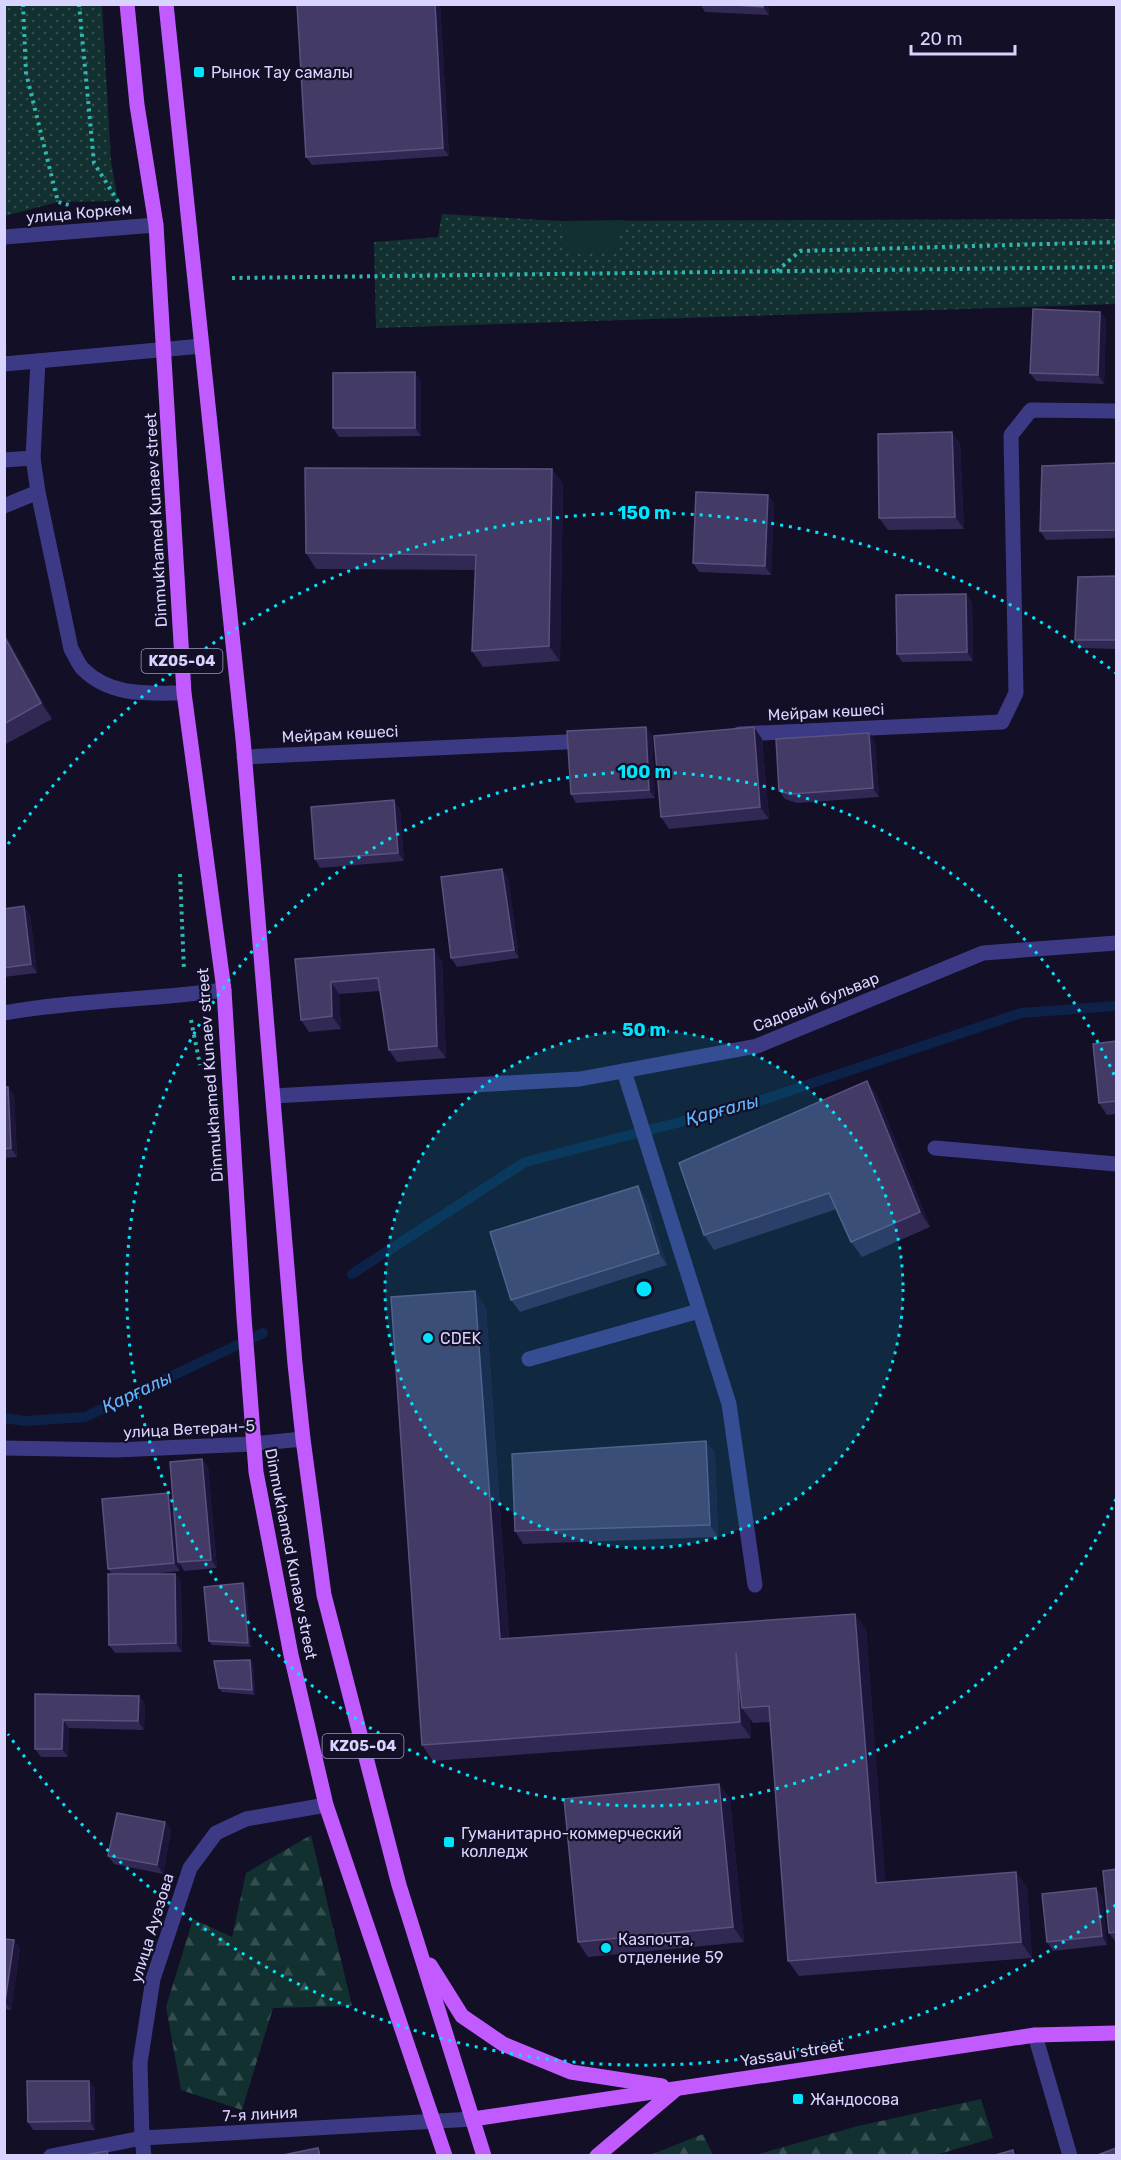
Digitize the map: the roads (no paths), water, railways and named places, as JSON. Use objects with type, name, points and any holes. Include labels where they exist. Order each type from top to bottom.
[{"type":"main road","name":"Dinmukhamed Kunaev street","points":[[127,4],[138,105],[156,225],[184,693],[224,990],[252,1444],[291,1655],[326,1805],[435,2123]]},
{"type":"main road","name":"Dinmukhamed Kunaev street","points":[[166,4],[244,757],[295,1364],[324,1595],[399,1885],[473,2119]]},
{"type":"main road","points":[[399,1885],[430,1966],[462,2016],[503,2044],[571,2072],[677,2089]]},
{"type":"main road","name":"Yassaui street","points":[[473,2119],[1035,2035],[1116,2033]]},
{"type":"main road","points":[[597,2156],[677,2089]]},
{"type":"main road","name":"KZ05-04","points":[[473,2119],[484,2156]]},
{"type":"main road","name":"KZ05-04","points":[[435,2123],[445,2156]]},
{"type":"street","name":"улица Коркем","points":[[4,237],[156,225]]},
{"type":"street","points":[[4,364],[202,346]]},
{"type":"street","points":[[38,361],[33,458],[71,649],[81,668],[98,681],[117,691],[184,693]]},
{"type":"street","name":"Мейрам көшесі","points":[[728,734],[1002,722],[1016,693],[1011,435],[1031,410],[1116,411]]},
{"type":"street","points":[[4,460],[33,458]]},
{"type":"street","points":[[4,506],[38,492]]},
{"type":"street","name":"Мейрам көшесі","points":[[244,757],[597,740]]},
{"type":"street","name":"Садовый бульвар","points":[[273,1096],[580,1079],[757,1046],[983,952],[1116,943]]},
{"type":"street","points":[[4,1013],[49,1005],[224,990]]},
{"type":"street","points":[[624,1071],[729,1404],[755,1585]]},
{"type":"street","points":[[935,1148],[1116,1164]]},
{"type":"street","points":[[529,1359],[699,1311]]},
{"type":"street","name":"улица Ветеран-5","points":[[4,1448],[116,1450],[252,1444],[303,1439]]},
{"type":"street","name":"улица Ауэзова","points":[[144,2156],[140,2063],[153,1979],[190,1868],[216,1833],[246,1819],[326,1805]]},
{"type":"street","points":[[1035,2035],[1070,2156]]},
{"type":"street","name":"7-я линия","points":[[51,2156],[142,2138],[435,2123],[473,2119]]},
{"type":"waterway","name":"Қарғалы","points":[[352,1274],[525,1162],[750,1104],[1021,1013],[1116,1006]]},
{"type":"waterway","name":"Қарғалы","points":[[4,1418],[25,1421],[85,1417],[263,1333]]},
{"type":"place","name":"Рынок Тау самалы","points":[[199,72]]},
{"type":"place","name":"CDEK","points":[[428,1338]]},
{"type":"place","name":"Гуманитарно-коммерческий колледж","points":[[449,1842]]},
{"type":"place","name":"Казпочта, отделение 59","points":[[606,1948]]},
{"type":"place","name":"Жандосова","points":[[798,2099]]}]
